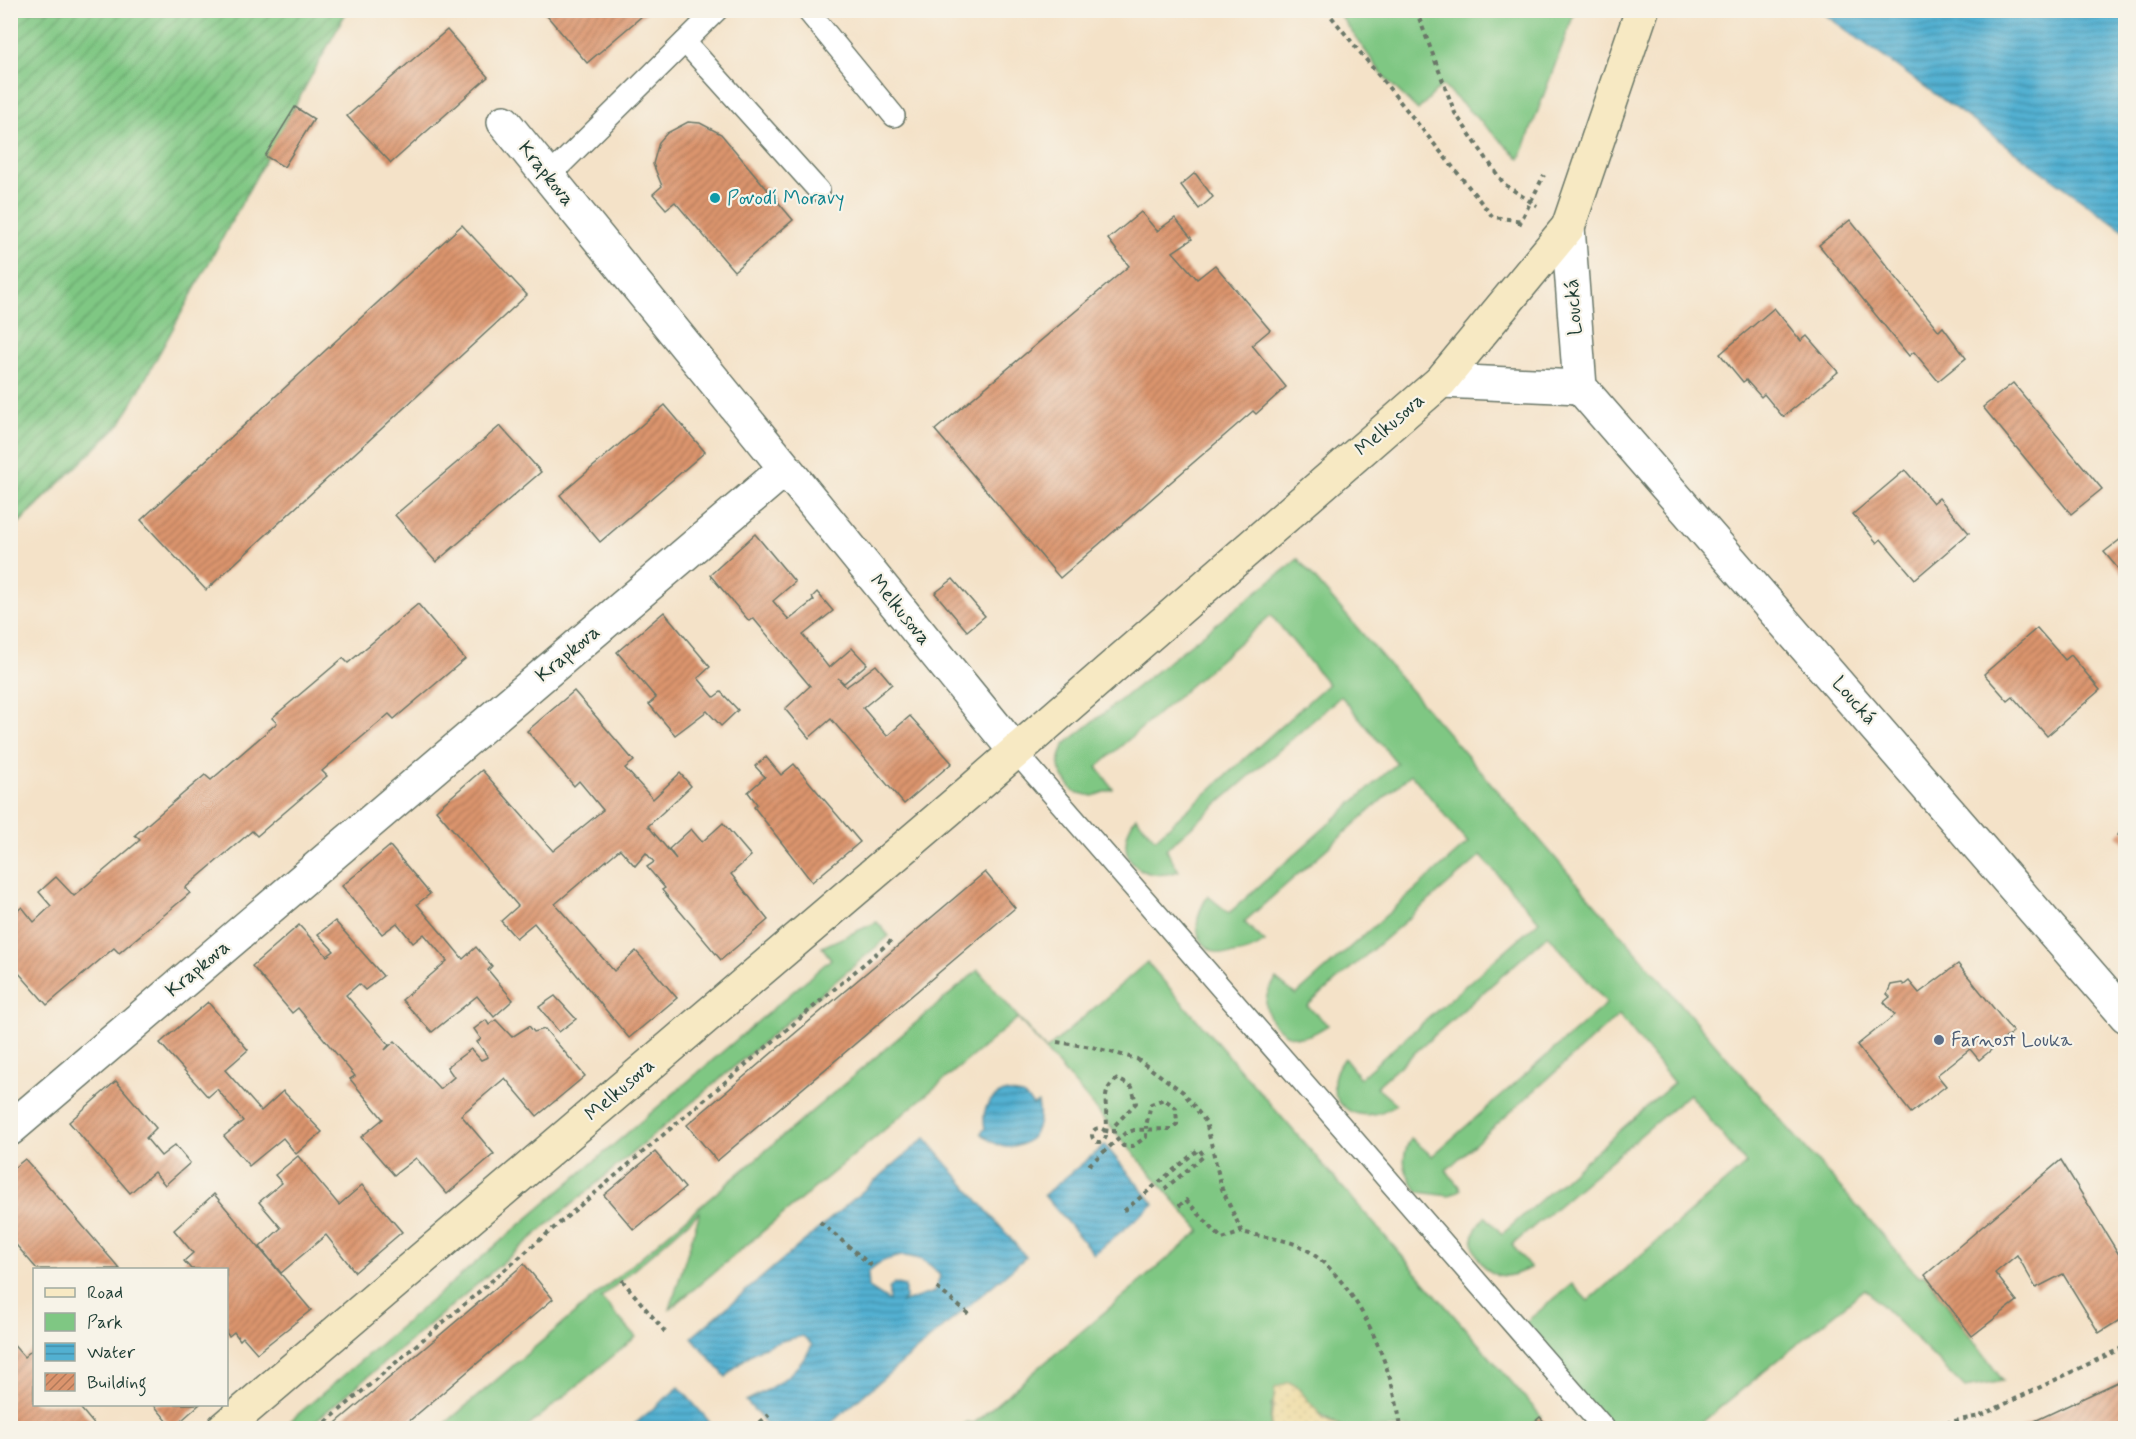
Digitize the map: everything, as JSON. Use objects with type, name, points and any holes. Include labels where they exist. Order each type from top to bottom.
[{"type":"street","name":"Melkusova","points":[[224,1428],[1016,752],[1441,381],[1568,227],[1642,10]]},
{"type":"street","name":"Krapkova","points":[[10,1129],[785,469],[504,122]]},
{"type":"street","name":"Loucká","points":[[1568,227],[1580,387],[2126,1016]]},
{"type":"street","points":[[1441,381],[1580,387]]},
{"type":"street","name":"Melkusova","points":[[785,469],[1016,752]]},
{"type":"lane","points":[[548,177],[717,10]]},
{"type":"lane","points":[[807,10],[894,116]]},
{"type":"lane","points":[[685,42],[819,191]]},
{"type":"lane","points":[[1016,752],[1604,1428]]},
{"type":"path","points":[[1326,10],[1492,217],[1568,227]]},
{"type":"path","points":[[1416,10],[1455,113],[1504,184],[1568,227]]},
{"type":"path","points":[[319,1428],[892,940]]},
{"type":"path","points":[[1057,1042],[1092,1047],[1137,1059],[1183,1092],[1206,1122],[1222,1188],[1242,1232]]},
{"type":"path","points":[[1089,1165],[1116,1142],[1124,1134],[1134,1130],[1142,1130],[1150,1131],[1158,1131],[1171,1129],[1177,1124],[1176,1108],[1164,1099],[1150,1104],[1147,1113],[1146,1126],[1146,1137],[1133,1146],[1123,1146],[1118,1140],[1114,1134],[1114,1126],[1136,1103],[1135,1094],[1125,1081],[1118,1079],[1107,1087],[1105,1095],[1107,1132]]},
{"type":"path","points":[[1124,1210],[1199,1149],[1204,1156],[1162,1191]]},
{"type":"path","points":[[1179,1206],[1186,1200],[1222,1239],[1242,1232],[1302,1247],[1334,1270],[1371,1328],[1397,1395],[1401,1428]]},
{"type":"path","points":[[820,1222],[873,1267]]},
{"type":"path","points":[[622,1280],[666,1333]]},
{"type":"path","points":[[937,1288],[970,1315]]},
{"type":"path","points":[[1919,1428],[1980,1416],[2126,1346]]},
{"type":"path","points":[[753,1428],[770,1415]]},
{"type":"path","points":[[774,1428],[778,1424]]},
{"type":"path","points":[[1789,1428],[1802,1428]]},
{"type":"green space","points":[[11,11],[347,11],[121,423],[11,531]]},
{"type":"green space","points":[[1337,11],[1575,11],[1520,159],[1442,85],[1418,110],[1384,77]]},
{"type":"green space","points":[[1298,559],[1766,1103],[1919,1277],[1925,1275],[2003,1381],[1965,1388],[1865,1289],[1695,1428],[1610,1428],[1521,1326],[1572,1284],[1588,1301],[1746,1164],[1689,1094],[1512,1245],[1531,1268],[1511,1275],[1502,1276],[1493,1273],[1481,1262],[1473,1242],[1475,1231],[1485,1216],[1502,1234],[1674,1083],[1619,1015],[1446,1170],[1461,1189],[1449,1196],[1419,1192],[1410,1179],[1404,1160],[1411,1138],[1432,1156],[1607,1003],[1548,935],[1376,1087],[1396,1104],[1381,1112],[1366,1115],[1354,1113],[1343,1106],[1336,1097],[1334,1085],[1336,1072],[1344,1058],[1360,1078],[1539,921],[1481,856],[1307,1006],[1328,1025],[1310,1035],[1297,1037],[1284,1033],[1273,1023],[1266,1003],[1268,992],[1276,979],[1296,995],[1468,843],[1411,774],[1244,922],[1265,942],[1249,951],[1233,954],[1220,953],[1208,948],[1201,939],[1197,927],[1199,913],[1208,896],[1229,913],[1397,763],[1341,696],[1166,849],[1179,871],[1151,874],[1132,863],[1127,854],[1126,843],[1129,830],[1136,817],[1155,839],[1328,684],[1271,615],[1097,767],[1113,789],[1093,796],[1074,792],[1060,770],[1059,764],[1065,744]]},
{"type":"green space","points":[[877,922],[889,936],[307,1428],[282,1428],[831,959],[822,947]]},
{"type":"green space","points":[[1147,962],[1541,1416],[1527,1428],[1343,1428],[1314,1410],[1297,1386],[1271,1404],[1270,1428],[960,1428],[967,1422],[974,1423],[1200,1231],[1018,1018],[670,1309],[700,1212],[601,1298],[636,1337],[526,1428],[440,1428],[978,970],[1046,1050]]},
{"type":"sand","points":[[1289,1382],[1296,1386],[1324,1419],[1343,1428],[1270,1428],[1275,1388]]},
{"type":"water","points":[[1820,11],[2125,11],[2125,231]]},
{"type":"water","points":[[1004,1092],[1023,1095],[1033,1105],[1038,1103],[1037,1128],[1023,1144],[1014,1147],[992,1142],[981,1133],[985,1128],[984,1116],[987,1106]]},
{"type":"water","points":[[925,1138],[1026,1257],[825,1428],[770,1428],[746,1401],[766,1391],[793,1372],[812,1345],[803,1336],[760,1349],[743,1360],[726,1377],[692,1337]],"holes":[[[908,1257],[928,1264],[940,1276],[934,1292],[901,1303],[905,1299],[905,1286],[894,1283],[889,1289],[889,1301],[869,1288],[868,1273],[875,1266],[892,1258]]]},
{"type":"water","points":[[1105,1145],[1154,1204],[1094,1254],[1044,1195]]},
{"type":"water","points":[[679,1387],[715,1428],[630,1428]]},
{"type":"building","points":[[542,10],[649,10],[587,63]]},
{"type":"building","points":[[447,30],[488,77],[391,163],[347,116]]},
{"type":"building","points":[[295,107],[314,119],[284,167],[265,156]]},
{"type":"building","name":"Povodí Moravy","points":[[688,122],[700,123],[721,134],[793,220],[734,271],[675,202],[666,209],[653,194],[662,186],[653,164],[659,142],[667,133]]},
{"type":"building","points":[[1195,173],[1213,197],[1199,209],[1181,185]]},
{"type":"building","points":[[1141,212],[1157,231],[1175,218],[1192,239],[1173,252],[1197,279],[1215,265],[1270,330],[1252,345],[1286,387],[1256,414],[1253,411],[1060,578],[935,430],[1129,266],[1108,239]]},
{"type":"building","points":[[1850,220],[1939,331],[1943,327],[1966,358],[1938,381],[1914,352],[1909,356],[1819,245]]},
{"type":"building","points":[[462,225],[527,295],[206,590],[141,520]]},
{"type":"building","points":[[1774,308],[1801,341],[1807,336],[1838,372],[1783,417],[1764,394],[1761,397],[1746,380],[1743,382],[1720,354]]},
{"type":"building","points":[[2013,383],[2102,489],[2071,514],[1983,407]]},
{"type":"building","points":[[665,405],[705,452],[600,542],[560,495]]},
{"type":"building","points":[[500,426],[541,472],[436,562],[395,515]]},
{"type":"building","points":[[1905,470],[1933,503],[1939,498],[1969,533],[1915,579],[1881,539],[1877,543],[1853,514]]},
{"type":"building","points":[[755,534],[795,582],[773,601],[789,620],[814,600],[812,597],[817,592],[833,611],[803,635],[829,668],[852,648],[867,664],[844,683],[838,678],[846,687],[876,665],[892,684],[863,708],[887,736],[910,716],[952,763],[904,804],[831,719],[809,738],[785,709],[810,686],[753,618],[749,621],[710,575]]},
{"type":"building","points":[[2126,535],[2126,578],[2104,552]]},
{"type":"building","points":[[953,579],[985,616],[967,631],[935,593]]},
{"type":"building","points":[[418,604],[465,659],[394,719],[389,714],[322,771],[327,776],[257,836],[252,831],[185,888],[190,893],[119,953],[114,948],[47,1005],[10,963],[10,917],[22,907],[34,922],[51,906],[39,892],[56,877],[74,896],[140,840],[135,835],[205,775],[211,780],[277,723],[272,718],[343,658],[348,663]]},
{"type":"building","points":[[664,612],[710,667],[698,678],[714,697],[721,692],[738,710],[721,726],[707,711],[675,735],[649,704],[656,698],[617,652]]},
{"type":"building","points":[[2037,628],[2065,660],[2071,655],[2100,690],[2047,736],[2013,697],[2008,701],[1984,674]]},
{"type":"building","points":[[574,691],[634,761],[625,768],[653,799],[680,773],[691,786],[648,826],[676,859],[669,849],[691,829],[702,842],[723,823],[751,856],[731,874],[768,920],[721,960],[662,890],[665,888],[647,867],[654,862],[646,853],[635,866],[620,849],[555,904],[614,971],[636,951],[677,998],[629,1038],[534,923],[516,938],[501,921],[518,906],[436,810],[482,770],[553,851],[603,810],[579,781],[574,786],[527,731]]},
{"type":"building","points":[[766,757],[781,775],[794,764],[860,842],[812,882],[754,807],[757,804],[748,792],[765,777],[755,766]]},
{"type":"building","points":[[2126,828],[2126,844],[2117,835]]},
{"type":"building","points":[[390,846],[430,894],[417,904],[463,959],[476,947],[492,966],[488,970],[513,1000],[494,1017],[477,996],[432,1032],[402,1000],[447,961],[424,934],[413,943],[397,923],[382,934],[342,886]]},
{"type":"building","points":[[985,872],[1015,908],[717,1161],[687,1125]]},
{"type":"building","points":[[335,921],[383,976],[365,990],[359,984],[346,995],[389,1045],[385,1050],[395,1041],[440,1089],[454,1077],[447,1067],[471,1049],[481,1060],[488,1057],[477,1042],[481,1039],[474,1029],[486,1020],[489,1025],[496,1020],[512,1037],[529,1026],[534,1032],[545,1029],[585,1076],[537,1116],[505,1078],[461,1115],[494,1154],[447,1194],[416,1158],[394,1175],[361,1137],[383,1119],[350,1079],[355,1076],[298,1008],[292,1013],[252,966],[299,925],[327,956],[334,951],[318,934]]},
{"type":"building","points":[[1958,964],[2013,1032],[1979,1060],[1970,1049],[1937,1075],[1946,1086],[1911,1113],[1857,1045],[1895,1015],[1884,1002],[1890,997],[1887,994],[1891,985],[1902,983],[1904,985],[1909,981],[1919,993]]},
{"type":"building","points":[[555,996],[576,1019],[559,1032],[539,1007]]},
{"type":"building","points":[[208,1002],[248,1050],[225,1070],[261,1111],[283,1091],[322,1132],[296,1154],[283,1138],[249,1166],[224,1136],[243,1121],[217,1089],[208,1097],[160,1043]]},
{"type":"building","points":[[116,1081],[156,1128],[146,1138],[161,1156],[175,1145],[190,1163],[165,1185],[154,1172],[130,1193],[69,1122]]},
{"type":"building","points":[[655,1152],[685,1188],[634,1230],[604,1195]]},
{"type":"building","points":[[298,1156],[339,1205],[362,1185],[402,1232],[355,1272],[326,1235],[281,1273],[260,1247],[281,1228],[259,1202],[282,1183],[275,1175]]},
{"type":"building","points":[[25,1159],[119,1268],[36,1268],[10,1238],[10,1171]]},
{"type":"building","points":[[2061,1160],[2126,1266],[2126,1316],[2099,1333],[2063,1274],[2036,1288],[2017,1255],[1995,1273],[2017,1301],[1972,1336],[1925,1275]]},
{"type":"building","points":[[214,1194],[311,1310],[257,1353],[243,1337],[240,1340],[234,1332],[228,1335],[228,1268],[190,1268],[184,1261],[193,1253],[174,1230]]},
{"type":"building","points":[[524,1264],[553,1299],[401,1428],[330,1428]]},
{"type":"building","points":[[10,1341],[24,1357],[33,1349],[33,1406],[79,1406],[97,1428],[15,1428],[10,1423]]},
{"type":"building","points":[[2126,1378],[2126,1428],[2020,1428]]},
{"type":"building","points":[[155,1406],[198,1406],[173,1428]]},
{"type":"building","points":[[1540,1417],[1550,1428],[1527,1428]]},
{"type":"place","name":"Povodí Moravy","points":[[715,198]]},
{"type":"place","name":"Farnost Louka","points":[[1939,1040]]}]
